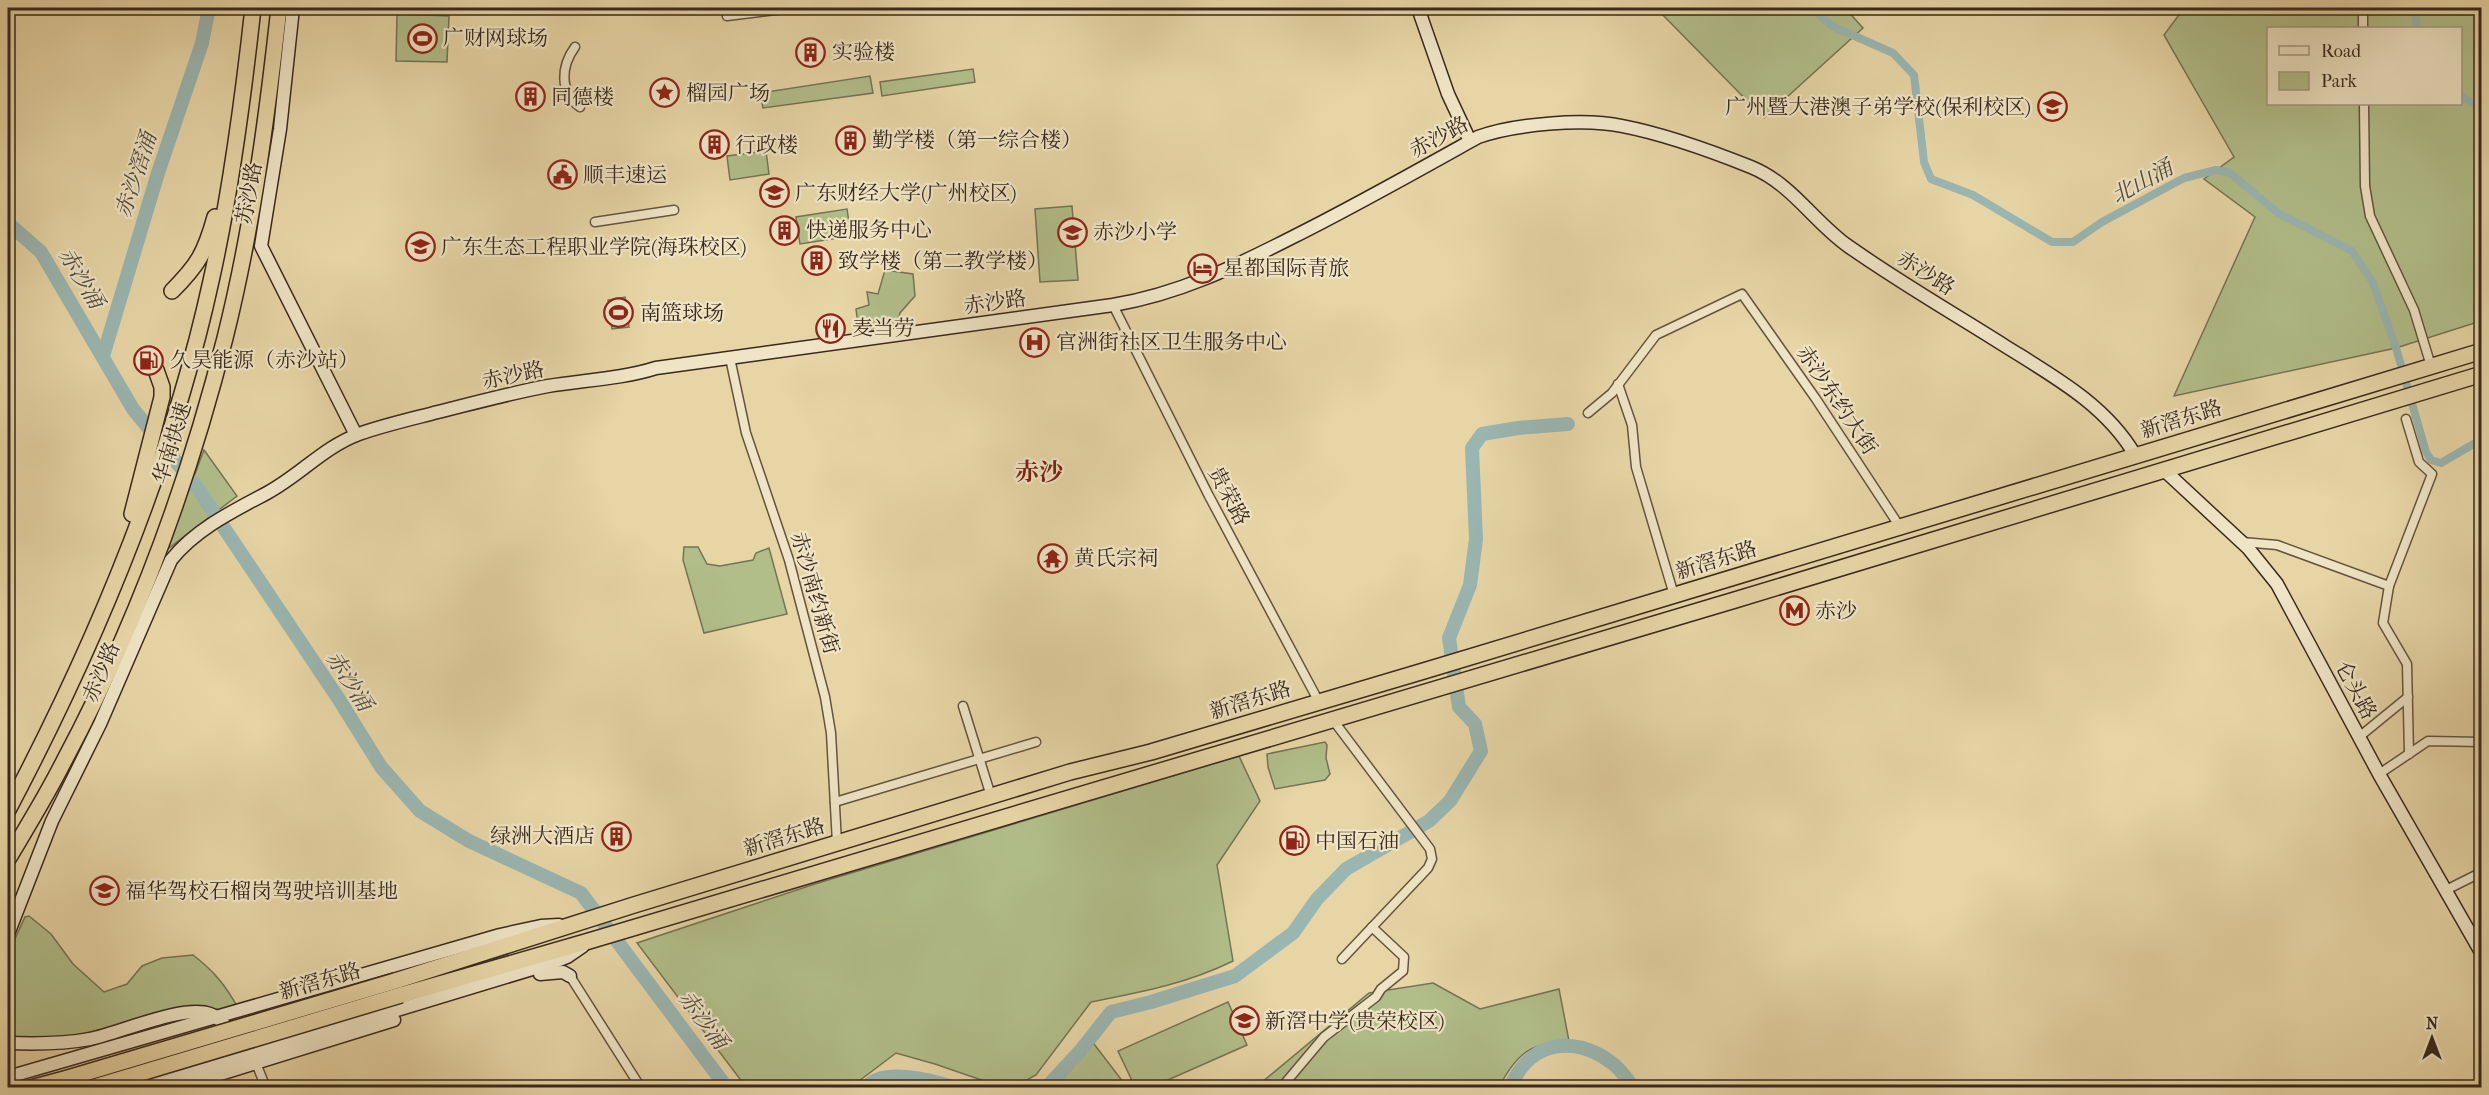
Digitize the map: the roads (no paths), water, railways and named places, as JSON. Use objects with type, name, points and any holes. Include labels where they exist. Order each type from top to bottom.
[{"type":"highway","name":"华南快速","points":[[8,810],[33,762],[119,572],[152,460],[169,428],[189,367],[212,280],[234,148],[253,8]]},
{"type":"highway","name":"华南快速","points":[[8,859],[64,761],[108,670],[155,560],[181,488],[217,369],[235,296],[257,174],[279,8]]},
{"type":"highway","points":[[172,291],[192,272],[202,256],[234,148]]},
{"type":"highway","name":"新滘东路","points":[[91,1088],[398,988],[626,908],[1070,772],[1151,752],[1427,670],[2481,351]]},
{"type":"highway","points":[[152,460],[162,392],[156,370]]},
{"type":"highway","name":"新滘东路","points":[[31,1088],[398,988],[590,941],[1435,690],[2481,374]]},
{"type":"main road","name":"苏沙路","points":[[293,8],[280,129],[261,246],[355,432]]},
{"type":"main road","points":[[1418,8],[1448,94],[1470,141]]},
{"type":"main road","name":"赤沙路","points":[[8,934],[52,820],[100,724],[171,560],[186,543],[213,524],[236,508],[271,490],[355,432],[382,419],[531,382],[630,368],[656,368],[1113,305],[1170,292],[1230,269],[1318,225],[1470,141],[1497,130],[1516,126],[1619,125],[1705,151],[1768,175],[1790,192],[1846,245],[2069,386],[2118,428],[2135,455]]},
{"type":"main road","name":"仑头路","points":[[2164,470],[2242,542],[2262,564],[2283,594],[2444,891],[2480,948]]},
{"type":"main road","points":[[8,1077],[500,935],[541,926],[576,924]]},
{"type":"main road","points":[[140,1088],[210,1066],[252,1059],[270,1048],[500,980],[567,957],[590,941]]},
{"type":"main road","points":[[567,957],[570,976]]},
{"type":"main road","points":[[175,1088],[252,1059],[546,972],[563,972],[570,976]]},
{"type":"main road","points":[[251,1008],[241,1021],[240,1033],[251,1045],[270,1048]]},
{"type":"main road","points":[[8,1043],[89,1039],[190,1012],[208,1013],[217,1018],[252,1059]]},
{"type":"main road","points":[[187,1027],[205,1026],[217,1032],[221,1046],[210,1066]]},
{"type":"street","points":[[727,16],[792,8]]},
{"type":"street","points":[[2363,8],[2363,27]]},
{"type":"street","points":[[575,47],[566,63],[564,80],[572,100],[580,107]]},
{"type":"street","points":[[2364,105],[2365,186],[2370,216],[2414,310],[2425,368]]},
{"type":"street","points":[[595,222],[674,210]]},
{"type":"street","name":"赤沙东约大街","points":[[1618,384],[1656,335],[1742,294],[1816,399],[1900,527]]},
{"type":"street","name":"贵荣路","points":[[1113,305],[1209,496],[1319,702]]},
{"type":"street","name":"赤沙南约新街","points":[[730,358],[746,433],[789,560],[825,697],[831,733],[837,843]]},
{"type":"street","points":[[1588,413],[1606,400],[1618,384]]},
{"type":"street","points":[[1618,384],[1632,425],[1636,467],[1674,595]]},
{"type":"street","points":[[2406,419],[2419,462],[2432,474],[2389,586],[2383,623],[2407,664],[2409,754]]},
{"type":"street","points":[[2242,542],[2277,544],[2389,586]]},
{"type":"street","points":[[2359,737],[2408,697]]},
{"type":"street","points":[[963,706],[992,796]]},
{"type":"street","points":[[1333,720],[1430,849],[1432,859],[1428,868],[1342,959]]},
{"type":"street","points":[[2379,774],[2428,741],[2481,742]]},
{"type":"street","points":[[835,802],[1036,742]]},
{"type":"street","points":[[2444,891],[2481,872]]},
{"type":"street","points":[[1281,1088],[1324,1037],[1376,997],[1381,989],[1403,971],[1406,962],[1402,953],[1372,927]]},
{"type":"street","points":[[570,976],[641,1088]]},
{"type":"street","points":[[252,1059],[266,1088]]},
{"type":"waterway","name":"赤沙滘涌","points":[[103,356],[158,173],[202,43],[209,8]]},
{"type":"waterway","name":"北山涌","points":[[1812,8],[1832,26],[1893,53],[1914,75],[1924,162],[1931,179],[1973,195],[2052,242],[2073,242],[2102,222],[2184,178],[2216,170],[2230,173],[2278,213],[2352,251],[2373,283],[2396,348],[2426,452],[2431,460],[2441,463],[2482,439]]},
{"type":"waterway","name":"北山涌","points":[[2415,8],[2417,27]]},
{"type":"waterway","name":"北山涌","points":[[2462,97],[2482,108]]},
{"type":"waterway","name":"赤沙涌","points":[[8,223],[41,252],[133,409],[196,486],[340,701],[381,767],[420,811],[469,841],[581,893],[727,1088]]},
{"type":"waterway","points":[[1046,1088],[1081,1050],[1111,1012],[1235,976],[1293,933],[1317,899],[1346,869],[1429,821],[1450,801],[1481,751],[1475,724],[1459,707],[1449,638],[1470,585],[1476,539],[1472,448],[1482,434],[1518,428],[1568,424]]},
{"type":"waterway","points":[[1510,1088],[1518,1072],[1529,1060],[1554,1047],[1568,1046],[1583,1048],[1612,1063],[1634,1088]]},
{"type":"waterway","points":[[866,1088],[873,1081],[896,1076],[922,1079],[956,1088]]},
{"type":"place","name":"广财网球场","points":[[422,38]]},
{"type":"place","name":"实验楼","points":[[811,52]]},
{"type":"place","name":"榴园广场","points":[[665,93]]},
{"type":"place","name":"同德楼","points":[[530,97]]},
{"type":"place","name":"广州暨大港澳子弟学校(保利校区)","points":[[2052,107]]},
{"type":"place","name":"勤学楼（第一综合楼）","points":[[851,140]]},
{"type":"place","name":"行政楼","points":[[714,145]]},
{"type":"place","name":"顺丰速运","points":[[562,175]]},
{"type":"place","name":"广东财经大学(广州校区)","points":[[774,193]]},
{"type":"place","name":"快递服务中心","points":[[785,230]]},
{"type":"place","name":"赤沙小学","points":[[1072,232]]},
{"type":"place","name":"广东生态工程职业学院(海珠校区)","points":[[420,247]]},
{"type":"place","name":"致学楼（第二教学楼）","points":[[817,261]]},
{"type":"place","name":"星都国际青旅","points":[[1202,268]]},
{"type":"place","name":"南篮球场","points":[[619,313]]},
{"type":"place","name":"麦当劳","points":[[831,328]]},
{"type":"place","name":"官洲街社区卫生服务中心","points":[[1035,342]]},
{"type":"place","name":"久昊能源（赤沙站）","points":[[149,360]]},
{"type":"place","name":"黄氏宗祠","points":[[1053,558]]},
{"type":"place","name":"赤沙","points":[[1794,611]]},
{"type":"place","name":"绿洲大酒店","points":[[616,836]]},
{"type":"place","name":"中国石油","points":[[1294,841]]},
{"type":"place","name":"福华驾校石榴岗驾驶培训基地","points":[[104,891]]},
{"type":"place","name":"新滘中学(贵荣校区)","points":[[1244,1021]]},
{"type":"district","name":"赤沙","points":[[1039,472]]}]
